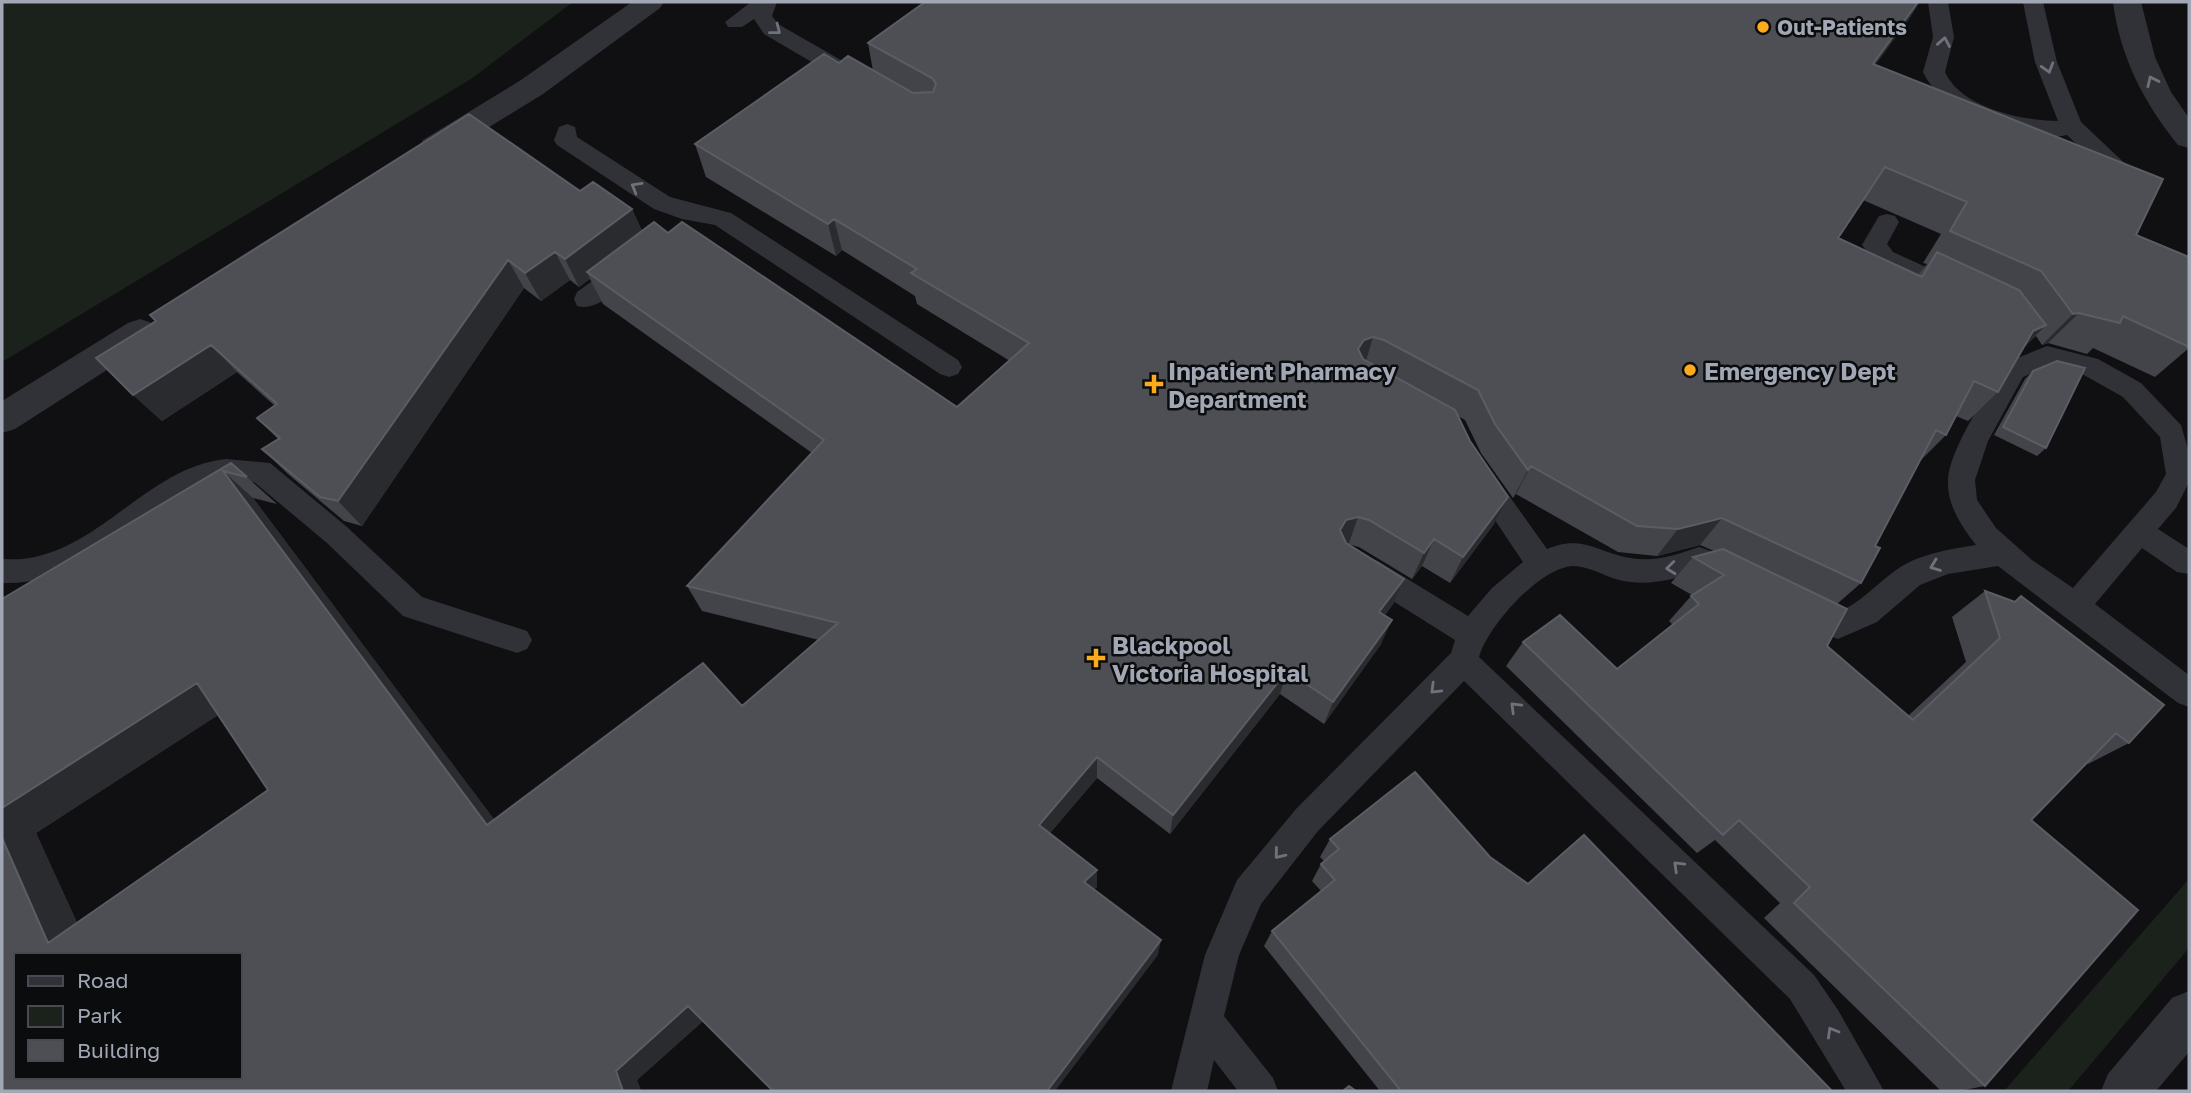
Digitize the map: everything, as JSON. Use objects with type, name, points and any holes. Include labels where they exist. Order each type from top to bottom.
[{"type":"street","points":[[415,160],[532,87],[650,2]]},
{"type":"street","points":[[2127,2],[2141,57],[2156,90],[2189,138]]},
{"type":"street","points":[[2,419],[160,319]]},
{"type":"street","points":[[2125,1091],[2189,1015]]},
{"type":"lane","points":[[735,22],[766,2]]},
{"type":"lane","points":[[766,2],[761,16],[771,29],[872,87]]},
{"type":"lane","points":[[1938,2],[1945,37],[1934,72],[1942,87],[1960,100],[2033,128],[2062,131],[2071,126]]},
{"type":"lane","points":[[2033,2],[2046,62],[2071,126],[2140,192]]},
{"type":"lane","points":[[567,132],[565,140],[623,178],[674,209],[698,215],[712,214],[723,219],[948,367]]},
{"type":"lane","points":[[676,231],[698,215]]},
{"type":"lane","points":[[1888,222],[1874,244],[1885,258],[1978,301]]},
{"type":"lane","points":[[586,299],[642,257]]},
{"type":"lane","points":[[2076,606],[2166,499],[2180,474],[2172,433],[2132,390],[2089,366],[2030,351],[2014,370],[1961,480],[1964,500],[1974,522],[2002,553],[2189,693]]},
{"type":"lane","points":[[1468,460],[1541,564]]},
{"type":"lane","points":[[2,571],[18,574],[73,556],[174,490],[208,473],[260,471],[337,535],[413,607],[517,640]]},
{"type":"lane","points":[[2140,531],[2187,563]]},
{"type":"lane","points":[[1780,600],[1815,619],[1838,626],[1867,613],[1910,576],[1946,562],[2002,553]]},
{"type":"lane","points":[[1189,1091],[1222,955],[1249,892],[1307,820],[1468,648],[1507,594],[1541,564],[1573,554],[1620,568],[1647,570],[1689,566],[1699,559],[1747,579]]},
{"type":"lane","points":[[1348,558],[1468,648],[1505,698],[1802,987],[1866,1091]]},
{"type":"lane","points":[[1207,1022],[1260,1091]]},
{"type":"green space","points":[[2,2],[573,2],[471,79],[2,362]]},
{"type":"green space","points":[[2189,879],[2189,948],[2068,1091],[2004,1091]]},
{"type":"building","points":[[925,2],[1918,2],[1873,64],[2163,179],[2136,235],[2189,257],[2189,347],[2123,316],[2120,323],[2079,313],[2073,314],[2041,271],[1950,231],[1967,202],[1885,167],[1838,238],[1922,277],[1937,252],[2019,290],[2046,325],[2033,331],[1998,392],[1974,381],[1946,435],[1936,430],[1875,546],[1880,548],[1861,583],[1722,518],[1678,529],[1637,526],[1531,466],[1528,470],[1495,424],[1478,390],[1384,340],[1373,337],[1364,340],[1358,349],[1363,359],[1455,410],[1470,441],[1508,497],[1463,557],[1434,539],[1424,553],[1369,520],[1358,517],[1346,520],[1340,530],[1346,543],[1404,579],[1379,612],[1392,620],[1333,702],[1287,671],[1173,815],[1097,757],[1039,825],[1097,870],[1084,882],[1161,940],[1047,1091],[773,1091],[688,1006],[616,1071],[623,1091],[2,1091],[2,838],[48,943],[268,790],[197,683],[2,808],[2,599],[231,463],[247,477],[223,471],[487,825],[703,663],[742,706],[838,623],[687,586],[824,440],[587,272],[654,222],[668,233],[682,222],[957,407],[1029,343],[911,273],[917,269],[834,219],[828,224],[695,144],[824,54],[839,63],[848,56],[913,93],[933,92],[936,84],[932,78],[868,43]]},
{"type":"building","points":[[469,114],[580,191],[593,182],[632,209],[565,259],[555,252],[525,273],[508,260],[338,501],[320,497],[262,449],[280,438],[257,418],[277,404],[211,345],[133,395],[96,358],[156,321],[150,315]]},
{"type":"building","points":[[2057,361],[2085,368],[2046,448],[2003,427],[2033,371]]},
{"type":"building","points":[[1723,549],[1847,609],[1827,646],[1913,720],[2000,638],[1985,591],[2015,602],[2021,596],[2164,705],[2129,743],[2116,733],[2031,820],[2138,910],[1985,1086],[1794,903],[1810,887],[1739,820],[1723,835],[1523,642],[1560,615],[1617,669],[1699,604],[1691,596],[1724,575],[1693,557]]},
{"type":"building","points":[[1415,772],[1490,857],[1528,884],[1584,835],[1832,1091],[1401,1091],[1272,931],[1335,880],[1321,864],[1339,849],[1330,839]]},
{"type":"building","points":[[1349,1086],[1356,1091],[1343,1091]]},
{"type":"place","name":"Out-Patients","points":[[1763,27]]},
{"type":"place","name":"Emergency Dept","points":[[1690,370]]},
{"type":"place","name":"Inpatient Pharmacy Department","points":[[1154,384]]},
{"type":"place","name":"Blackpool Victoria Hospital","points":[[1096,658]]}]
